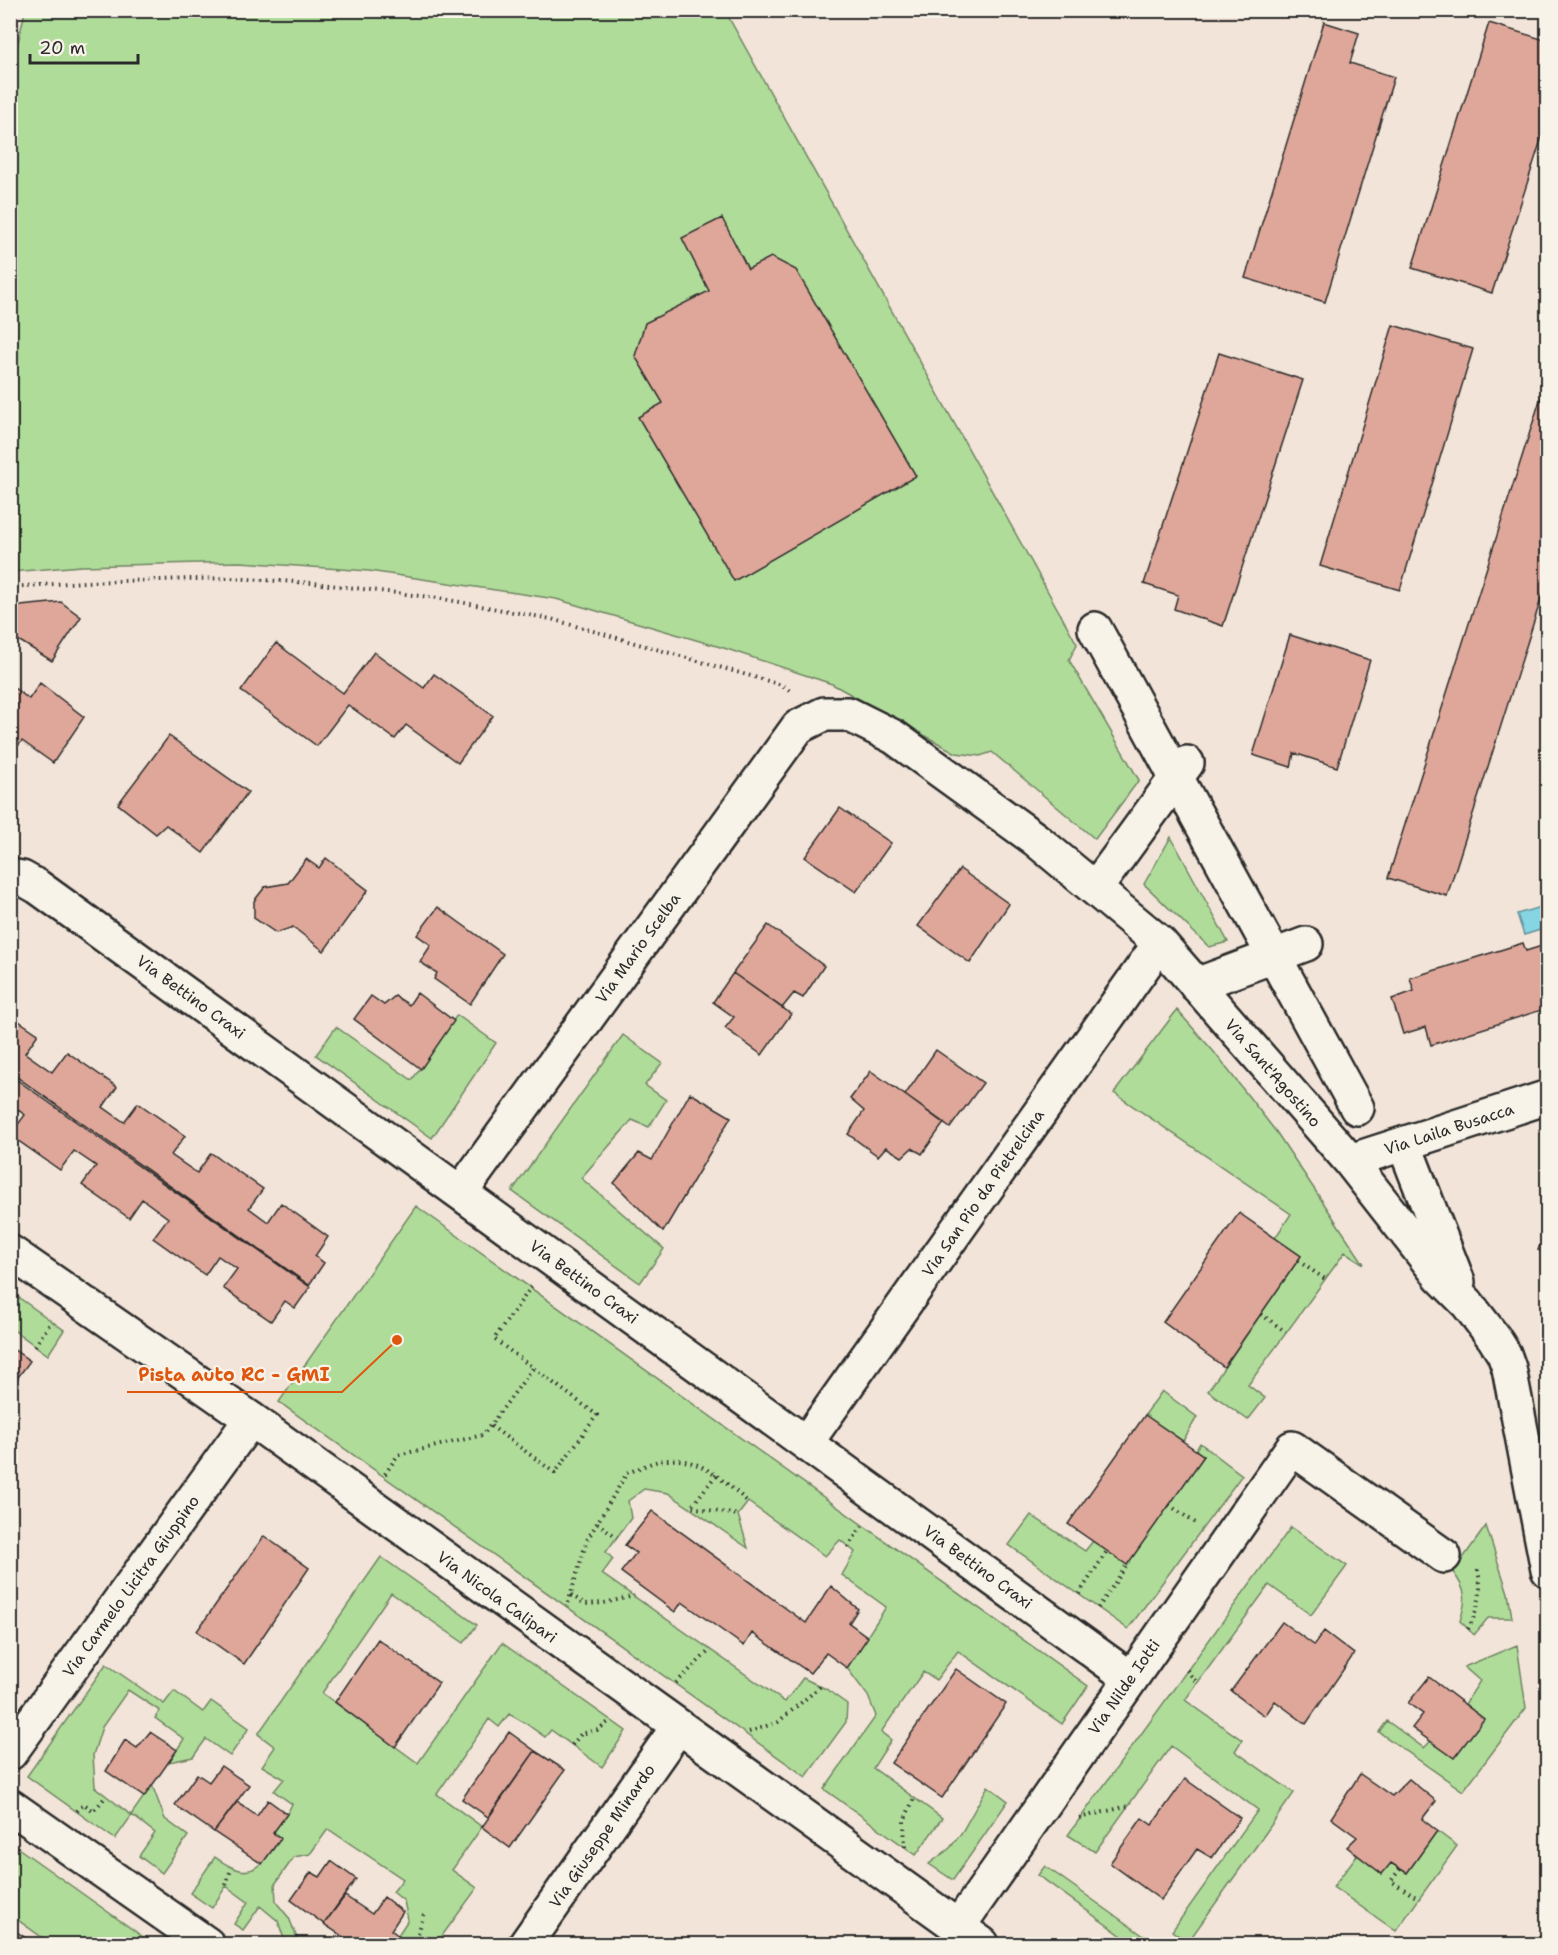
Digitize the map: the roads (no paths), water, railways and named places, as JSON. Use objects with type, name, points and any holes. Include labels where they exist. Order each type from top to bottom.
[{"type":"street","points":[[1095,629],[1183,770],[1273,956],[1358,1108]]},
{"type":"street","name":"Via Sant'Agostino","points":[[824,714],[848,714],[894,737],[1035,839],[1160,943],[1350,1161],[1440,1276],[1467,1303],[1499,1346],[1509,1368],[1548,1570]]},
{"type":"street","name":"Via Mario Scelba","points":[[461,1192],[798,727],[824,714]]},
{"type":"street","points":[[1095,889],[1183,770]]},
{"type":"street","name":"Via Bettino Craxi","points":[[24,881],[461,1192],[1130,1678]]},
{"type":"street","name":"Via San Pio da Pietrelcina","points":[[807,1443],[1160,943]]},
{"type":"street","points":[[1196,985],[1306,944]]},
{"type":"street","name":"Via Laila Busacca","points":[[1350,1161],[1548,1097]]},
{"type":"street","points":[[1404,1144],[1467,1303]]},
{"type":"street","name":"Via Nicola Calipari","points":[[10,1252],[251,1419],[970,1936]]},
{"type":"street","name":"Via Carmelo Licitra Giuppino","points":[[10,1753],[251,1419]]},
{"type":"street","name":"Via Nilde Iotti","points":[[970,1936],[1130,1678],[1292,1448],[1458,1558]]},
{"type":"street","name":"Via Giuseppe Minardo","points":[[526,1944],[678,1727]]},
{"type":"street","points":[[10,1806],[207,1944]]},
{"type":"water","points":[[1547,905],[1547,928],[1524,935],[1517,914]]},
{"type":"place","name":"Pista auto RC - GMI","points":[[397,1340]]}]
